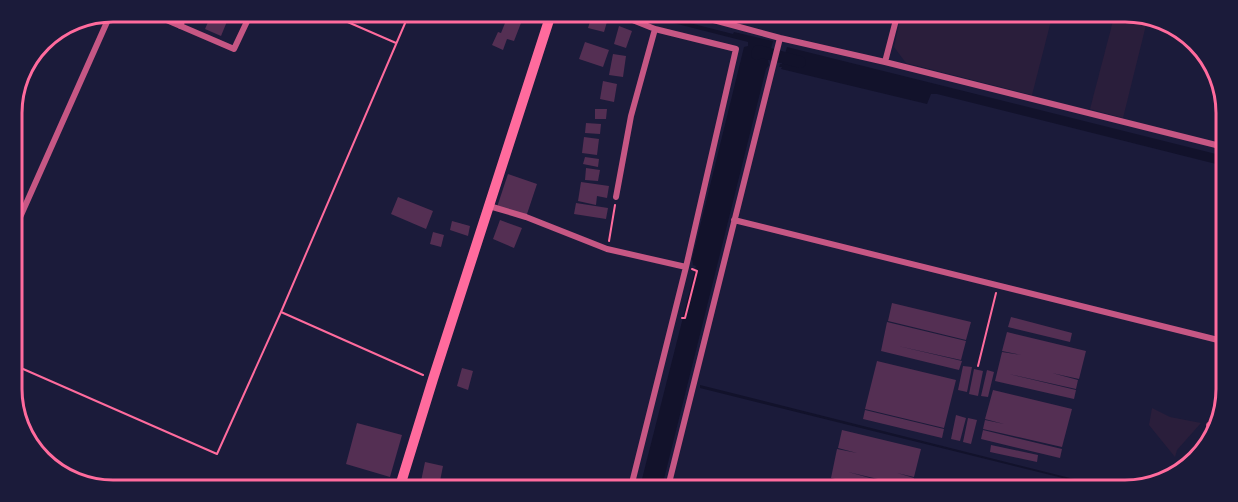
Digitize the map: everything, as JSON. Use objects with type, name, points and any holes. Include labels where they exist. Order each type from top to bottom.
[{"type":"main road","points":[[402,480],[548,23]]},
{"type":"street","points":[[23,211],[107,23]]},
{"type":"street","points":[[173,23],[234,49],[246,23]]},
{"type":"street","points":[[633,479],[688,268],[736,49],[639,23]]},
{"type":"street","points":[[734,23],[780,38],[1216,145]]},
{"type":"street","points":[[885,62],[895,23]]},
{"type":"street","points":[[616,197],[631,116],[655,29]]},
{"type":"street","points":[[670,479],[780,38]]},
{"type":"street","points":[[489,206],[526,217],[607,249],[688,268]]},
{"type":"street","points":[[734,220],[1216,340]]},
{"type":"path","points":[[350,23],[396,43]]},
{"type":"path","points":[[22,369],[217,454],[405,23]]},
{"type":"path","points":[[607,249],[616,197]]},
{"type":"path","points":[[679,317],[685,318],[697,271],[688,268]]},
{"type":"path","points":[[978,366],[998,285]]},
{"type":"path","points":[[280,312],[433,379]]},
{"type":"shaded area","points":[[673,23],[690,23],[773,41],[768,60],[769,65],[766,69],[664,479],[642,479],[696,266],[693,265],[692,259],[744,47],[748,46],[748,42]]},
{"type":"shaded area","points":[[899,23],[1050,23],[1032,95],[906,63],[894,47]]},
{"type":"shaded area","points":[[1112,23],[1146,25],[1123,118],[1090,109]]},
{"type":"shaded area","points":[[787,47],[1216,154],[1216,164],[937,94],[931,94],[927,104],[781,69],[782,67],[779,67]]},
{"type":"shaded area","points":[[700,385],[1074,479],[1067,479],[700,388]]},
{"type":"shaded area","points":[[1152,408],[1170,417],[1201,423],[1177,450],[1175,457],[1149,425]]},
{"type":"building","points":[[208,23],[226,23],[221,36],[205,29]]},
{"type":"building","points":[[505,23],[521,23],[514,41],[507,39],[503,50],[492,45],[498,32],[501,33]]},
{"type":"building","points":[[590,23],[607,23],[604,32],[588,28]]},
{"type":"building","points":[[619,26],[632,31],[626,48],[614,44]]},
{"type":"building","points":[[585,42],[609,50],[603,67],[579,59]]},
{"type":"building","points":[[613,54],[626,56],[623,77],[609,75]]},
{"type":"building","points":[[603,81],[617,84],[614,102],[600,99]]},
{"type":"building","points":[[595,109],[607,109],[606,119],[595,119]]},
{"type":"building","points":[[586,123],[601,124],[600,134],[585,133]]},
{"type":"building","points":[[584,137],[599,139],[597,155],[582,153]]},
{"type":"building","points":[[585,157],[599,159],[598,167],[583,164]]},
{"type":"building","points":[[586,168],[600,170],[598,181],[585,180]]},
{"type":"building","points":[[508,174],[537,184],[526,217],[497,207]]},
{"type":"building","points":[[581,182],[609,186],[607,198],[597,196],[596,205],[578,201]]},
{"type":"building","points":[[398,197],[433,211],[426,229],[391,214]]},
{"type":"building","points":[[576,203],[608,208],[606,219],[574,214]]},
{"type":"building","points":[[500,220],[522,228],[514,248],[493,239]]},
{"type":"building","points":[[452,221],[470,226],[468,236],[450,230]]},
{"type":"building","points":[[433,232],[444,235],[441,247],[430,244]]},
{"type":"building","points":[[892,303],[971,322],[966,340],[888,321]]},
{"type":"building","points":[[1011,317],[1072,333],[1070,342],[1008,327]]},
{"type":"building","points":[[887,322],[966,341],[961,360],[898,346],[962,361],[959,370],[881,351]]},
{"type":"building","points":[[1007,332],[1086,351],[1079,379],[1052,373],[1078,380],[1076,389],[1009,374],[1076,390],[1074,399],[995,381],[1002,352],[1021,355],[1002,351]]},
{"type":"building","points":[[877,361],[956,380],[944,428],[865,409]]},
{"type":"building","points":[[963,366],[972,367],[967,392],[958,390]]},
{"type":"building","points":[[462,368],[473,371],[468,390],[457,386]]},
{"type":"building","points":[[974,369],[983,371],[978,396],[969,394]]},
{"type":"building","points":[[987,370],[994,372],[988,397],[981,396]]},
{"type":"building","points":[[993,390],[1072,409],[1062,447],[983,429],[985,420],[1004,424],[985,419]]},
{"type":"building","points":[[865,410],[944,429],[942,438],[863,419]]},
{"type":"building","points":[[956,415],[966,418],[960,441],[951,439]]},
{"type":"building","points":[[968,418],[977,420],[971,444],[963,442]]},
{"type":"building","points":[[357,423],[402,435],[390,477],[346,464]]},
{"type":"building","points":[[842,430],[921,449],[914,477],[897,473],[914,479],[879,479],[848,472],[874,479],[836,479],[831,478],[837,449],[857,453],[838,448]]},
{"type":"building","points":[[983,430],[1062,449],[1060,458],[981,439]]},
{"type":"building","points":[[991,445],[1038,455],[1037,462],[990,452]]},
{"type":"building","points":[[425,462],[443,466],[440,480],[421,480]]},
{"type":"waterway","points":[[757,54],[758,51],[800,62]]}]
